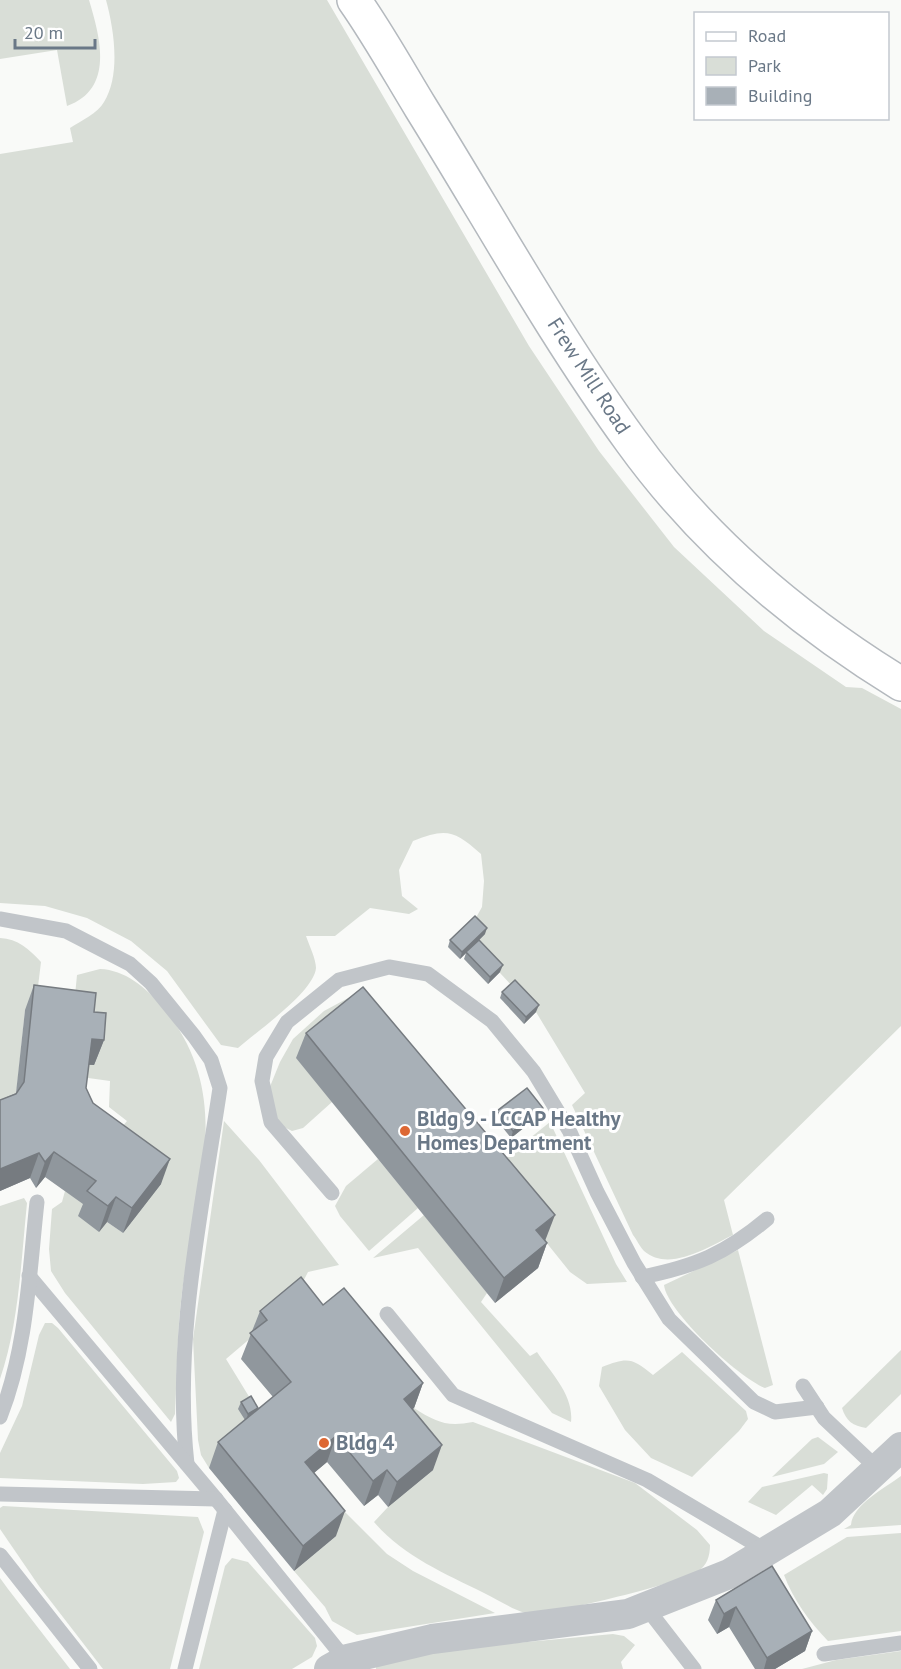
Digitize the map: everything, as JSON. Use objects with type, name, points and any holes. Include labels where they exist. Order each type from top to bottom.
[{"type":"street","name":"Frew Mill Road","points":[[354,0],[587,378],[632,442],[681,503],[735,560],[781,601],[847,651],[901,684]]},
{"type":"street","points":[[342,1666],[432,1639],[628,1614],[646,1607],[729,1574],[830,1513],[901,1447]]},
{"type":"lane","points":[[0,919],[66,931],[130,964],[176,1012],[211,1060],[220,1088],[193,1273],[186,1353],[183,1431],[187,1464]]},
{"type":"lane","points":[[332,1193],[271,1122],[262,1081],[266,1057],[287,1022],[339,980],[389,967],[428,974],[492,1021],[534,1071],[569,1130],[597,1192],[642,1277],[669,1319],[754,1402],[775,1412],[817,1407]]},
{"type":"lane","points":[[0,1417],[15,1372],[37,1202]]},
{"type":"lane","points":[[642,1277],[684,1268],[736,1245],[767,1219]]},
{"type":"lane","points":[[29,1276],[220,1504],[342,1666]]},
{"type":"lane","points":[[387,1314],[453,1395],[647,1480],[767,1551]]},
{"type":"lane","points":[[803,1386],[824,1418],[878,1469]]},
{"type":"lane","points":[[0,1494],[220,1504]]},
{"type":"lane","points":[[185,1669],[220,1504]]},
{"type":"lane","points":[[0,1555],[90,1669]]},
{"type":"lane","points":[[646,1607],[694,1669]]},
{"type":"lane","points":[[824,1654],[901,1643]]},
{"type":"green space","points":[[0,0],[89,0],[100,45],[100,60],[98,75],[92,87],[82,98],[67,106],[57,50],[0,59]]},
{"type":"green space","points":[[106,0],[327,0],[529,346],[599,451],[674,547],[764,631],[846,687],[862,688],[901,709],[901,1026],[724,1200],[733,1235],[701,1251],[677,1259],[654,1257],[644,1251],[633,1235],[572,1105],[585,1093],[536,1012],[476,947],[473,923],[482,907],[484,881],[481,854],[456,836],[442,833],[413,841],[399,870],[402,896],[418,909],[409,914],[370,908],[335,936],[306,936],[316,964],[313,978],[295,1000],[238,1048],[221,1045],[167,971],[131,941],[87,918],[45,906],[0,903],[0,154],[73,142],[70,128],[98,110],[104,102],[113,79],[114,66],[113,38]]},
{"type":"green space","points":[[0,938],[12,940],[23,946],[41,962],[35,1011],[25,1010],[16,1097],[0,1111]]},
{"type":"green space","points":[[100,969],[126,976],[161,1005],[184,1039],[198,1073],[205,1108],[202,1179],[182,1292],[175,1414],[171,1422],[65,1293],[51,1271],[49,1249],[52,1209],[62,1202],[65,1191],[87,1206],[99,1231],[107,1222],[123,1233],[107,1145],[127,1121],[109,1107],[110,1081],[81,1077],[83,1064],[94,1065],[73,1016],[77,975]]},
{"type":"green space","points":[[350,997],[332,1102],[303,1128],[292,1131],[280,1125],[273,1114],[269,1089],[280,1062],[293,1039],[324,1011]]},
{"type":"green space","points":[[224,1121],[259,1160],[339,1265],[308,1272],[292,1303],[226,1359],[264,1421],[209,1468],[201,1455],[198,1440],[193,1339]]},
{"type":"green space","points":[[550,1122],[616,1264],[627,1282],[587,1284],[570,1272],[489,1171]]},
{"type":"green space","points":[[378,1159],[418,1208],[369,1251],[340,1216],[335,1206],[346,1186]]},
{"type":"green space","points":[[24,1198],[27,1203],[18,1292],[11,1336],[0,1379],[0,1206]]},
{"type":"green space","points":[[424,1215],[487,1293],[481,1302],[530,1356],[537,1352],[555,1376],[569,1403],[571,1422],[552,1413],[418,1248],[373,1258]]},
{"type":"green space","points":[[738,1250],[773,1385],[765,1388],[753,1382],[722,1358],[690,1327],[668,1297],[664,1285]]},
{"type":"green space","points":[[45,1323],[52,1323],[58,1328],[177,1471],[179,1478],[176,1482],[143,1484],[0,1478],[0,1453],[22,1406],[39,1335]]},
{"type":"green space","points":[[901,1350],[901,1394],[866,1428],[857,1426],[848,1420],[842,1408]]},
{"type":"green space","points":[[682,1352],[746,1411],[748,1419],[739,1431],[692,1477],[651,1458],[625,1430],[599,1386],[602,1367],[629,1361],[640,1365],[653,1375]]},
{"type":"green space","points":[[414,1408],[442,1422],[455,1424],[473,1422],[635,1483],[697,1530],[710,1545],[706,1564],[697,1572],[665,1584],[582,1605],[537,1613],[525,1613],[515,1609],[439,1571],[398,1545],[374,1522],[388,1507],[395,1424]]},
{"type":"green space","points":[[818,1437],[838,1452],[824,1464],[772,1477],[812,1439]]},
{"type":"green space","points":[[828,1474],[827,1489],[823,1495],[812,1485],[776,1515],[748,1502],[762,1487]]},
{"type":"green space","points":[[309,1476],[387,1554],[413,1571],[495,1613],[357,1635],[332,1621],[325,1607],[294,1571],[336,1536]]},
{"type":"green space","points":[[901,1476],[901,1525],[844,1529],[851,1525],[853,1517],[863,1503]]},
{"type":"green space","points":[[3,1506],[198,1517],[204,1532],[170,1669],[103,1669],[39,1586],[0,1529],[0,1508]]},
{"type":"green space","points":[[901,1533],[901,1631],[828,1641],[803,1610],[784,1575],[847,1537]]},
{"type":"green space","points":[[232,1558],[248,1562],[315,1638],[317,1646],[312,1657],[292,1669],[199,1669],[225,1566]]},
{"type":"green space","points":[[0,1578],[8,1589],[70,1669],[0,1669]]},
{"type":"green space","points":[[613,1634],[624,1636],[635,1645],[621,1662],[623,1669],[376,1669],[376,1665],[416,1655],[472,1647]]},
{"type":"green space","points":[[901,1651],[901,1669],[802,1669],[836,1660]]},
{"type":"building","points":[[475,916],[487,928],[462,952],[450,940]]},
{"type":"building","points":[[479,940],[503,965],[490,977],[466,952]]},
{"type":"building","points":[[515,980],[539,1005],[526,1017],[502,992]]},
{"type":"building","points":[[34,985],[96,993],[94,1012],[106,1013],[104,1040],[92,1039],[86,1088],[93,1103],[170,1159],[132,1208],[116,1197],[108,1206],[87,1191],[96,1181],[54,1152],[45,1162],[39,1153],[0,1169],[0,1100],[16,1094],[24,1082]]},
{"type":"building","name":"Bldg 9 - LCCAP Healthy Homes Department","points":[[363,987],[555,1215],[536,1230],[547,1243],[504,1278],[306,1033]]},
{"type":"building","points":[[527,1088],[543,1108],[513,1131],[497,1111]]},
{"type":"building","name":"Bldg 4","points":[[301,1277],[323,1305],[344,1288],[423,1383],[404,1399],[442,1445],[397,1482],[387,1470],[373,1481],[336,1436],[305,1462],[345,1511],[303,1546],[218,1442],[291,1382],[250,1333],[267,1320],[260,1311]]},
{"type":"building","points":[[251,1396],[258,1408],[248,1414],[241,1402]]},
{"type":"building","points":[[772,1566],[812,1631],[767,1658],[736,1607],[724,1614],[716,1600]]},
{"type":"place","name":"Bldg 9 - LCCAP Healthy Homes Department","points":[[405,1131]]},
{"type":"place","name":"Bldg 4","points":[[324,1443]]}]
